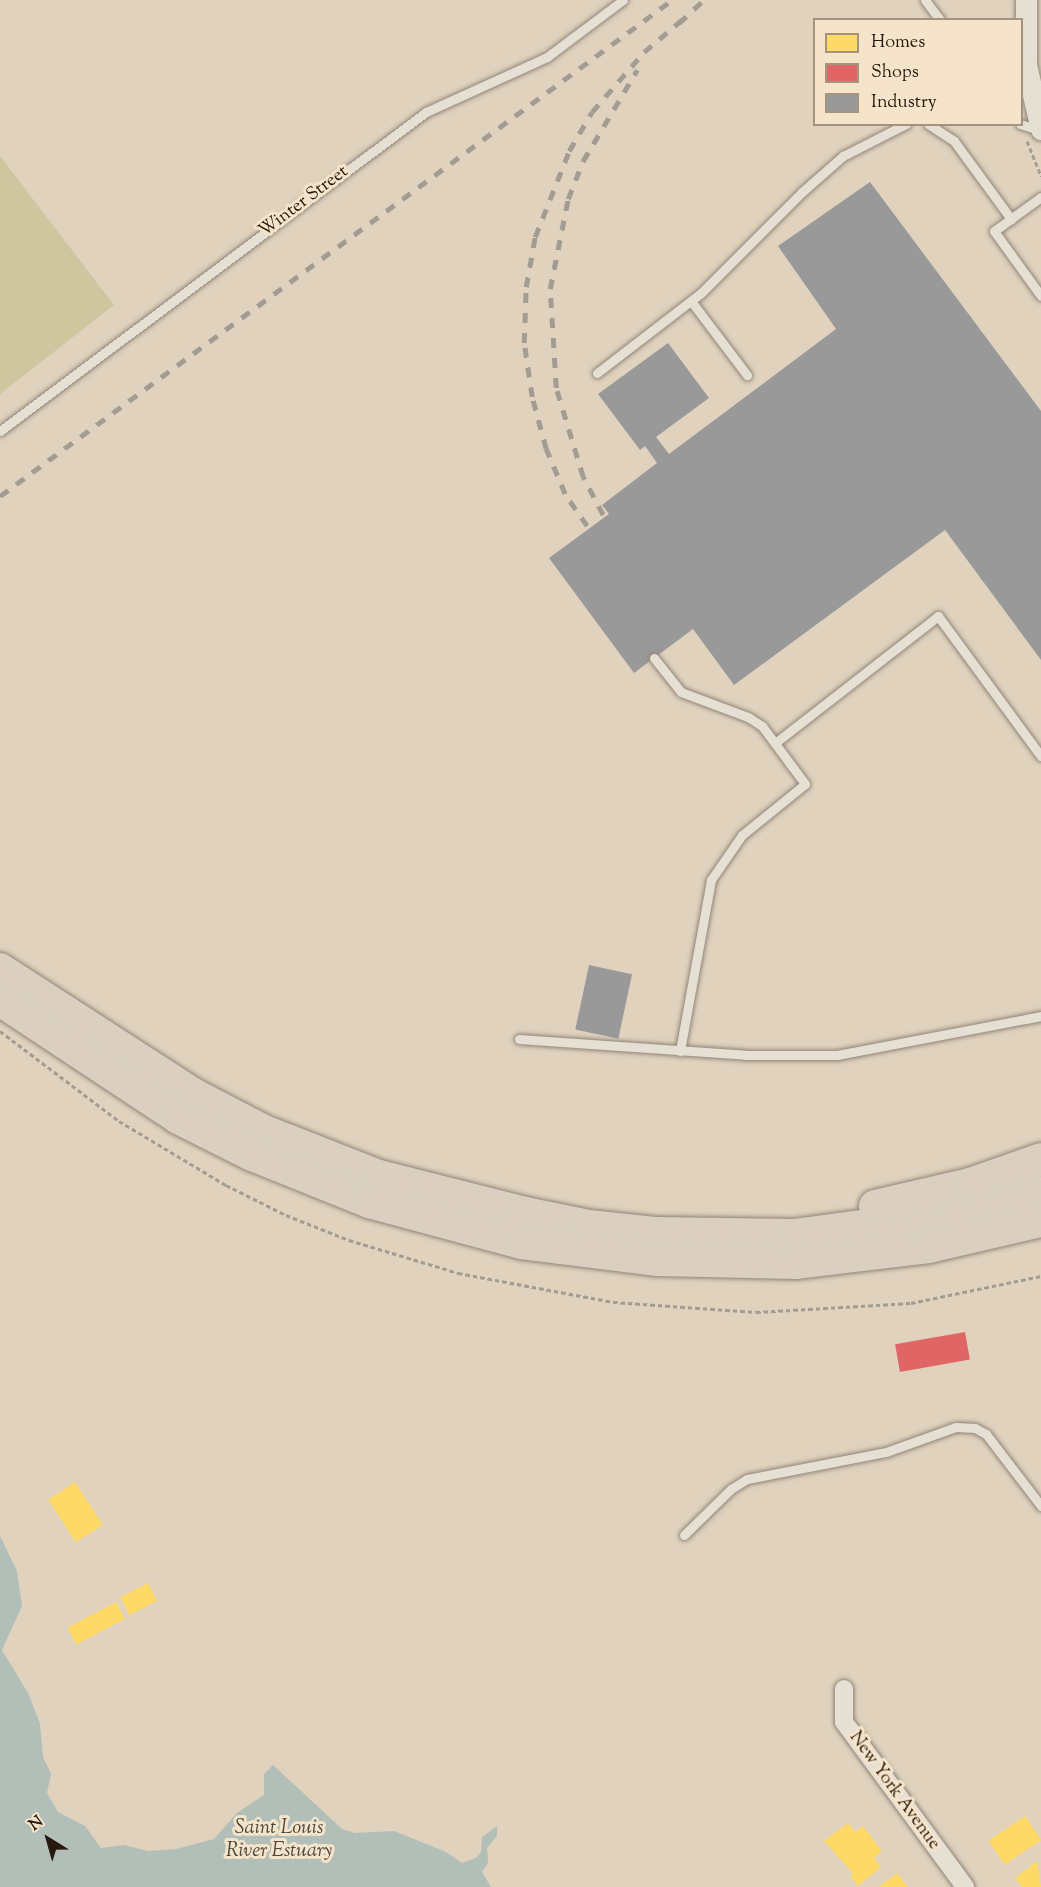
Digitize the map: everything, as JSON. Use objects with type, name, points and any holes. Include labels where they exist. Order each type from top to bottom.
[{"type":"highway","points":[[0,969],[122,1050],[228,1114],[322,1155],[450,1196],[589,1226],[655,1233],[742,1236],[864,1228],[981,1207],[1041,1192]]},
{"type":"highway","points":[[0,1000],[178,1118],[252,1155],[369,1202],[521,1243],[658,1260],[795,1263],[929,1247],[1041,1221]]},
{"type":"highway","points":[[450,1196],[528,1201],[660,1217],[783,1218],[861,1209],[916,1197],[970,1184],[1041,1159]]},
{"type":"street","points":[[1026,0],[1026,65],[1031,127]]},
{"type":"street","name":"New York Avenue","points":[[844,1689],[844,1722],[965,1887]]},
{"type":"lane","name":"Winter Street","points":[[0,431],[426,112],[547,57],[623,0]]},
{"type":"lane","points":[[925,0],[938,18]]},
{"type":"lane","points":[[597,373],[691,301],[843,156],[902,126]]},
{"type":"lane","points":[[931,126],[954,141],[1011,219]]},
{"type":"lane","points":[[1041,197],[994,231],[1041,296]]},
{"type":"lane","points":[[691,301],[747,375]]},
{"type":"lane","points":[[775,743],[938,616],[1041,756]]},
{"type":"lane","points":[[654,658],[681,692],[748,717],[775,743],[805,784],[742,835],[722,860],[711,880],[680,1051]]},
{"type":"lane","points":[[519,1039],[680,1051],[837,1055],[1041,1016]]},
{"type":"lane","points":[[684,1535],[731,1489],[747,1479],[886,1452],[956,1426],[975,1428],[986,1434],[1041,1506]]},
{"type":"path","points":[[1031,127],[1041,176]]},
{"type":"shaded area","points":[[0,156],[114,305],[0,394]]},
{"type":"water","name":"Saint Louis River Estuary","points":[[0,1536],[17,1571],[22,1606],[2,1650],[28,1693],[40,1724],[43,1757],[51,1774],[47,1793],[58,1812],[85,1826],[101,1848],[124,1845],[148,1851],[176,1849],[214,1839],[237,1813],[264,1795],[264,1774],[273,1765],[342,1829],[355,1833],[394,1831],[446,1852],[462,1863],[476,1858],[481,1852],[482,1837],[497,1826],[497,1836],[487,1848],[488,1863],[482,1872],[491,1887],[0,1887]]},
{"type":"building: Homes","points":[[75,1482],[103,1525],[76,1542],[48,1499]]},
{"type":"building: Homes","points":[[148,1583],[157,1601],[129,1615],[120,1597]]},
{"type":"building: Homes","points":[[116,1602],[125,1619],[76,1645],[67,1628]]},
{"type":"building: Homes","points":[[1025,1816],[1041,1840],[1005,1865],[989,1841]]},
{"type":"building: Homes","points":[[848,1823],[855,1832],[863,1826],[882,1851],[874,1858],[881,1867],[858,1886],[850,1875],[853,1873],[824,1841]]},
{"type":"building: Homes","points":[[1037,1861],[1041,1887],[1022,1887],[1015,1878]]},
{"type":"building: Homes","points":[[897,1873],[908,1887],[879,1887]]},
{"type":"building: Shops","points":[[965,1332],[970,1360],[900,1372],[895,1344]]},
{"type":"building: Industry","points":[[870,182],[1041,411],[1041,660],[945,530],[734,685],[693,629],[634,673],[549,558],[609,514],[602,505],[657,463],[645,446],[640,450],[598,394],[668,343],[709,398],[656,437],[669,454],[836,329],[778,246]]},
{"type":"building: Industry","points":[[589,965],[632,974],[618,1039],[575,1030]]},
{"type":"railway","points":[[0,496],[672,0]]},
{"type":"railway","points":[[679,23],[704,0]]},
{"type":"railway","points":[[587,526],[565,494],[546,449],[532,397],[524,343],[526,287],[535,237],[569,151],[592,112],[644,52],[684,18]]},
{"type":"railway","points":[[603,515],[583,477],[556,388],[550,289],[568,199],[583,161],[637,70]]}]
